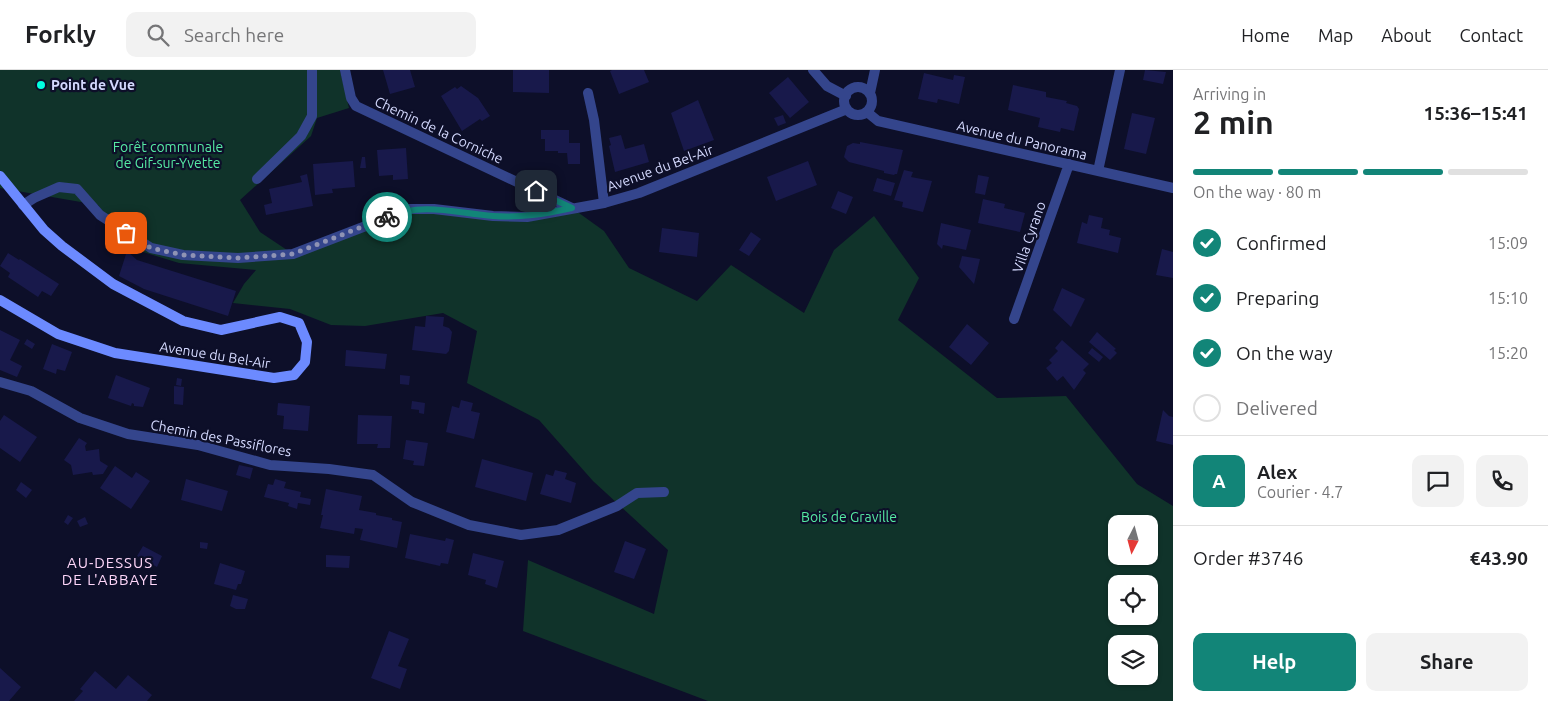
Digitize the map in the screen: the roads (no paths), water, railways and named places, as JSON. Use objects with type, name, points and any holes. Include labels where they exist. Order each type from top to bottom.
[{"type":"street","points":[[257,180],[301,136],[312,116],[312,70]]},
{"type":"street","name":"Chemin de la Corniche","points":[[345,70],[356,106],[572,208]]},
{"type":"street","points":[[814,70],[827,86],[846,96]]},
{"type":"street","points":[[870,93],[864,88],[850,90],[846,96],[847,110],[853,114],[860,115],[867,112],[871,107],[870,93],[875,70]]},
{"type":"street","points":[[1098,171],[1120,70]]},
{"type":"street","points":[[588,93],[594,120],[604,203]]},
{"type":"street","name":"Avenue du Bel-Air","points":[[0,300],[58,334],[115,353],[274,378],[294,375],[306,362],[307,342],[298,323],[280,317],[221,330],[183,321],[113,284],[56,241],[23,205],[59,187],[77,189],[100,214],[151,248],[183,255],[238,258],[293,254],[410,209],[434,209],[493,216],[528,217],[604,203],[639,193],[847,110]]},
{"type":"street","name":"Avenue du Panorama","points":[[867,112],[878,121],[1173,188]]},
{"type":"street","name":"Villa Cyrano","points":[[1014,319],[1069,164]]},
{"type":"street","points":[[0,176],[23,205]]},
{"type":"street","name":"Chemin des Passiflores","points":[[0,382],[31,390],[80,418],[128,434],[198,445],[270,465],[329,469],[373,475],[412,502],[460,522],[522,535],[558,530],[617,506],[637,493],[664,492]]},
{"type":"place","name":"Point de Vue","points":[[41,85]]},
{"type":"district","name":"AU-DESSUS DE L'ABBAYE","points":[[110,570]]},
{"type":"park label","name":"Forêt communale de Gif-sur-Yvette","points":[[168,156]]},
{"type":"park label","name":"Bois de Graville","points":[[849,517]]}]
